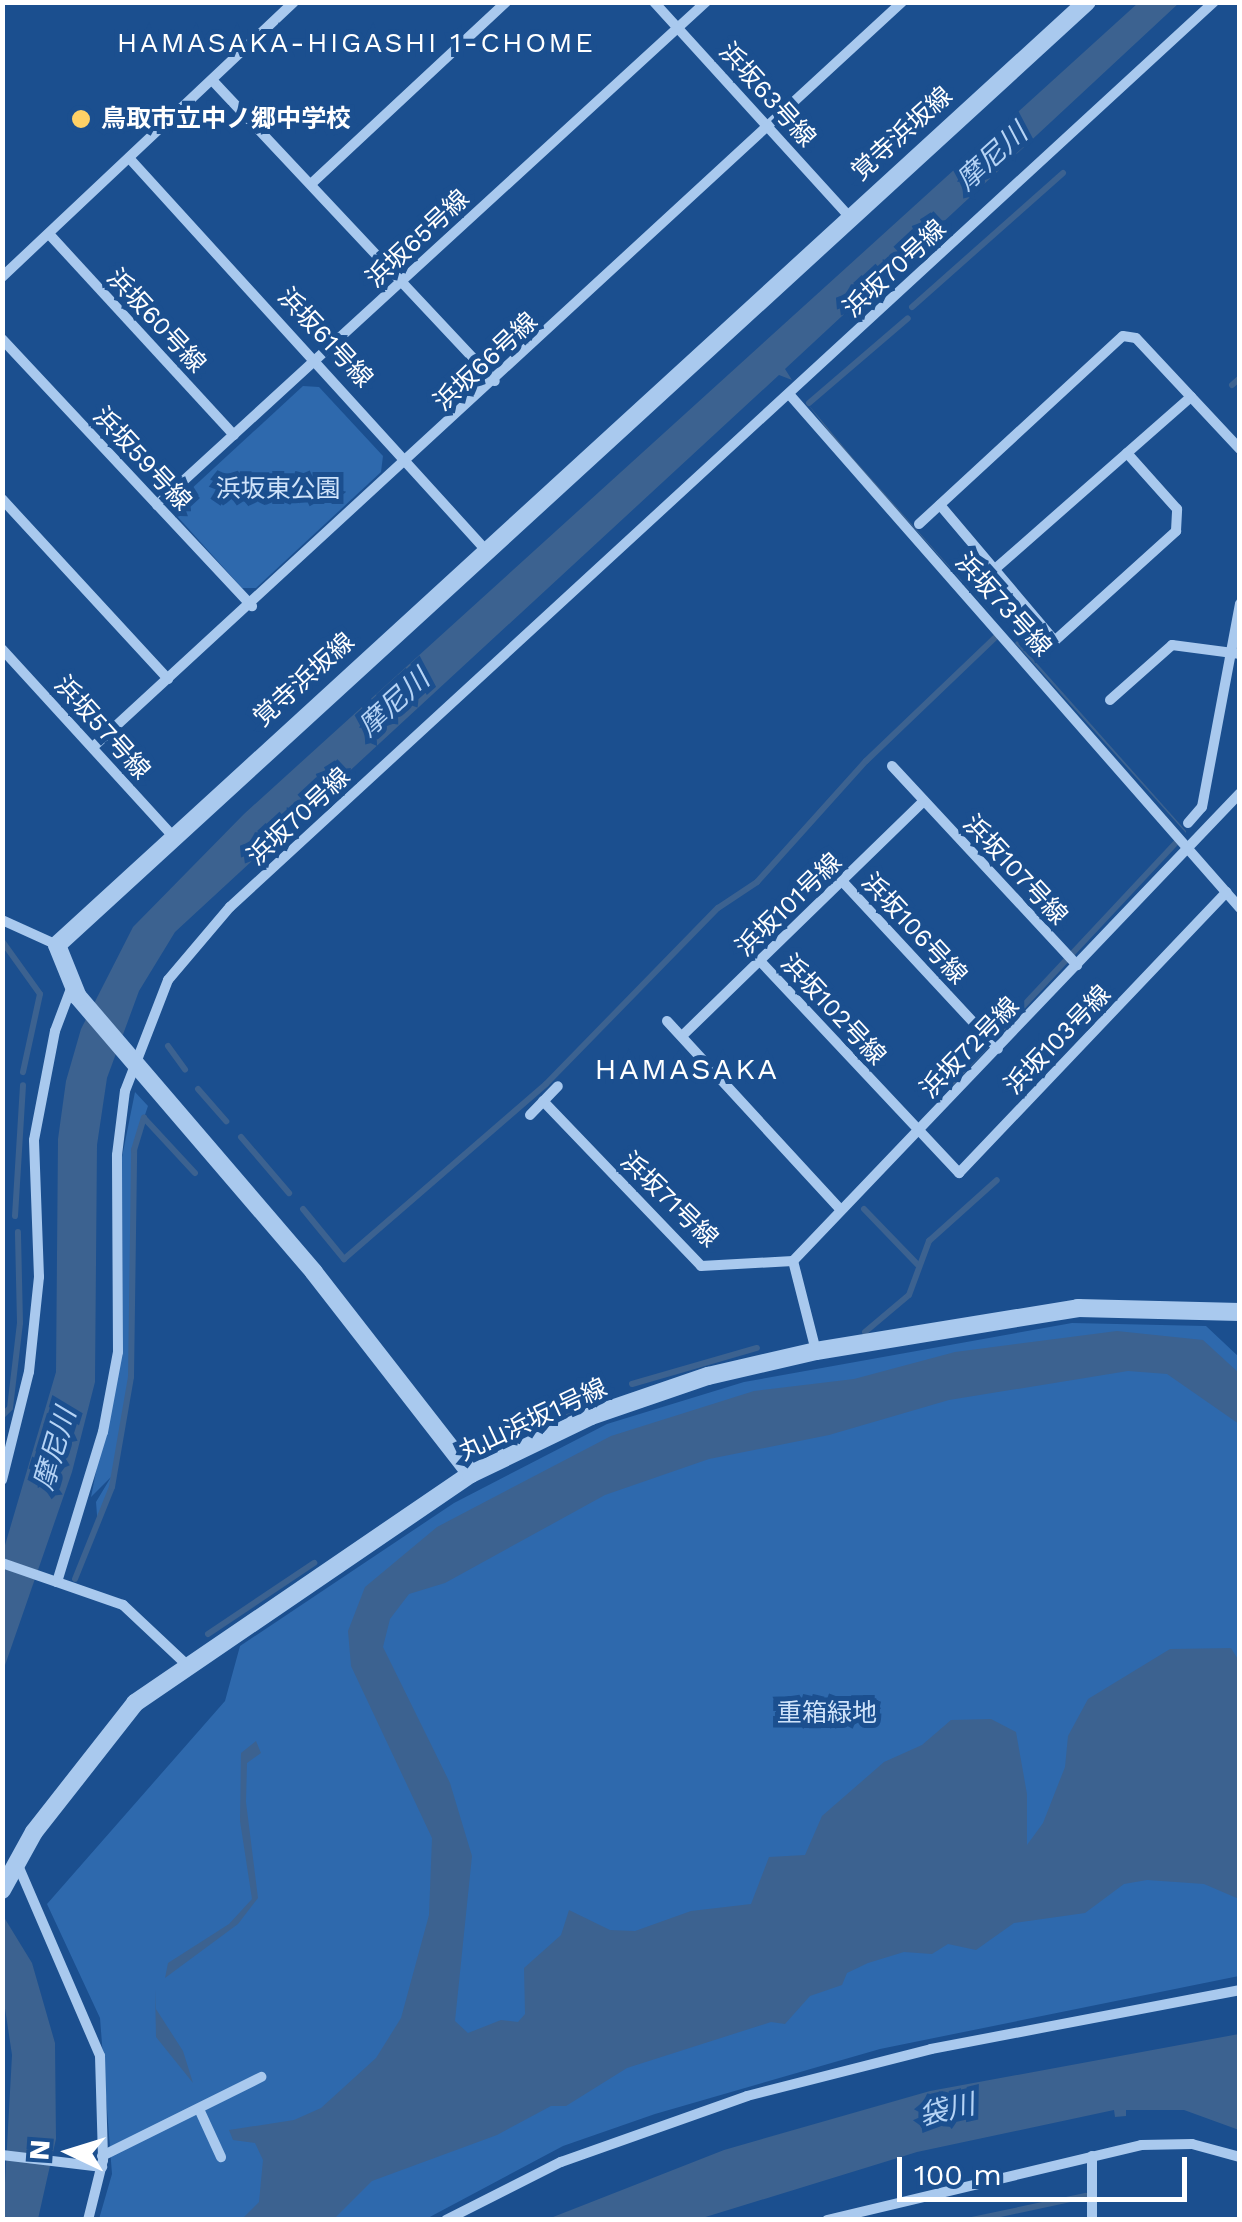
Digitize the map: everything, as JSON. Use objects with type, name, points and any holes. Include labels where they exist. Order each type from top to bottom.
[{"type":"street","points":[[2,277],[294,2]]},
{"type":"street","points":[[311,184],[506,2]]},
{"type":"street","name":"浜坂63号線","points":[[654,2],[849,216]]},
{"type":"street","name":"浜坂65号線","points":[[157,505],[706,2]]},
{"type":"street","name":"浜坂66号線","points":[[93,747],[252,606],[902,2]]},
{"type":"street","name":"覚寺浜坂線","points":[[57,945],[484,548],[1086,2]]},
{"type":"street","name":"浜坂70号線","points":[[57,1582],[104,1432],[118,1352],[117,1155],[131,1055],[168,980],[202,934],[1214,2]]},
{"type":"street","points":[[212,80],[494,381]]},
{"type":"street","name":"浜坂61号線","points":[[130,160],[410,460],[484,548]]},
{"type":"street","name":"浜坂60号線","points":[[49,234],[234,436]]},
{"type":"street","points":[[919,524],[1123,336],[1136,338],[1240,449]]},
{"type":"street","name":"浜坂59号線","points":[[2,339],[252,606]]},
{"type":"street","name":"浜坂73号線","points":[[789,394],[1188,844],[1240,908]]},
{"type":"street","points":[[994,569],[1191,397]]},
{"type":"street","points":[[1039,656],[1181,520],[1127,452]]},
{"type":"street","points":[[2,499],[168,679]]},
{"type":"street","points":[[940,504],[1055,641]]},
{"type":"street","points":[[1188,822],[1202,808],[1235,653],[1240,604]]},
{"type":"street","points":[[1110,700],[1172,645],[1235,653]]},
{"type":"street","name":"浜坂57号線","points":[[2,649],[172,835]]},
{"type":"street","name":"浜坂107号線","points":[[892,766],[1077,965]]},
{"type":"street","name":"浜坂72号線","points":[[793,1261],[838,1206],[998,1049],[1240,793]]},
{"type":"street","name":"浜坂101号線","points":[[682,1036],[924,801]]},
{"type":"street","name":"浜坂106号線","points":[[842,880],[998,1049]]},
{"type":"street","name":"浜坂103号線","points":[[918,1130],[959,1173],[1227,892]]},
{"type":"street","points":[[2,920],[57,945],[76,990],[471,1474]]},
{"type":"street","name":"浜坂102号線","points":[[760,961],[918,1130]]},
{"type":"street","points":[[2,1480],[29,1372],[39,1276],[34,1140],[54,1031],[76,990]]},
{"type":"street","points":[[666,1021],[838,1206]]},
{"type":"street","points":[[530,1115],[558,1086]]},
{"type":"street","name":"浜坂71号線","points":[[544,1101],[701,1266],[793,1261]]},
{"type":"street","points":[[793,1261],[816,1351]]},
{"type":"street","name":"丸山浜坂1号線","points":[[2,1890],[136,1703],[471,1474],[591,1416],[708,1376],[816,1351],[1078,1308],[1240,1312]]},
{"type":"street","points":[[2,1563],[123,1605],[187,1665]]},
{"type":"street","points":[[17,1864],[100,2056],[102,2162],[88,2220]]},
{"type":"street","points":[[446,2220],[560,2162],[747,2096],[931,2049],[1240,1990]]},
{"type":"street","points":[[2,2155],[74,2164],[102,2162],[261,2076]]},
{"type":"street","points":[[199,2110],[221,2157]]},
{"type":"street","points":[[827,2220],[1092,2156],[1192,2144],[1240,2157]]},
{"type":"street","points":[[1092,2156],[1092,2220]]},
{"type":"green space","name":"浜坂東公園","points":[[303,386],[319,387],[383,456],[381,472],[256,588],[242,588],[176,515],[176,503]]},
{"type":"green space","points":[[135,1092],[148,1106],[133,1150],[134,1347],[113,1475],[98,1528],[96,1502],[111,1477],[91,1497],[123,1336],[122,1157]]},
{"type":"green space","name":"重箱緑地","points":[[1072,1323],[1206,1326],[1239,1357],[1239,1976],[880,2049],[655,2114],[563,2146],[426,2219],[99,2219],[112,2174],[100,2018],[47,1904],[225,1701],[240,1646],[454,1503],[607,1424],[744,1382]]},
{"type":"water","name":"摩尼川","points":[[1138,3],[1179,3],[785,369],[792,380],[779,375],[175,932],[139,991],[107,1078],[97,1145],[95,1382],[72,1472],[3,1671],[3,1552],[56,1372],[58,1139],[66,1081],[81,1029],[133,927],[244,814]]},
{"type":"water","points":[[807,403],[852,457],[1006,630],[839,445]]},
{"type":"water","points":[[1015,643],[1186,831],[1186,833]]},
{"type":"water","points":[[1117,1331],[1203,1340],[1239,1373],[1239,1424],[1167,1374],[1128,1371],[949,1400],[829,1435],[709,1459],[605,1495],[445,1583],[409,1594],[390,1619],[383,1647],[450,1783],[472,1856],[455,2021],[468,2033],[501,2020],[518,2022],[525,2014],[524,1968],[561,1935],[569,1910],[610,1930],[635,1931],[691,1911],[751,1904],[769,1857],[805,1855],[822,1816],[884,1762],[922,1745],[951,1720],[991,1719],[1016,1732],[1027,1794],[1027,1845],[1043,1823],[1065,1767],[1068,1736],[1088,1699],[1170,1649],[1231,1648],[1239,1661],[1239,1899],[1204,1884],[1147,1880],[1124,1884],[1085,1913],[1014,1923],[976,1950],[948,1944],[932,1954],[904,1952],[868,1963],[847,1973],[842,1985],[810,1996],[785,2024],[771,2022],[627,2068],[566,2106],[551,2106],[497,2135],[372,2181],[334,2219],[242,2219],[259,2202],[263,2160],[255,2143],[233,2140],[229,2130],[294,2120],[321,2108],[376,2058],[401,2018],[429,1915],[432,1838],[351,1666],[348,1631],[365,1587],[437,1527],[611,1436],[754,1391],[854,1379],[955,1352]]},
{"type":"water","points":[[256,1741],[261,1753],[247,1763],[246,1802],[258,1898],[238,1924],[165,1978],[168,1963],[229,1924],[252,1899],[240,1821],[241,1753]]},
{"type":"water","points":[[2,1914],[32,1963],[55,2043],[56,2139],[38,2219],[3,2219],[12,2055],[3,1995]]},
{"type":"water","points":[[155,1989],[156,2009],[183,2051],[193,2083],[156,2037]]},
{"type":"water","name":"袋川","points":[[1239,2034],[1239,2130],[1184,2110],[1126,2110],[1126,2116],[1115,2117],[1114,2110],[917,2152],[699,2219],[548,2219],[724,2150],[930,2091]]},
{"type":"waterway","points":[[912,307],[1063,173]]},
{"type":"waterway","points":[[809,403],[908,318]]},
{"type":"waterway","points":[[1232,385],[1240,378]]},
{"type":"waterway","points":[[303,1209],[344,1259],[546,1084],[718,908],[757,882],[866,761],[997,636]]},
{"type":"waterway","points":[[952,1082],[1176,843]]},
{"type":"waterway","points":[[2,941],[40,994],[23,1072]]},
{"type":"waterway","points":[[168,1046],[185,1069]]},
{"type":"waterway","points":[[15,1216],[23,1085]]},
{"type":"waterway","points":[[198,1089],[226,1121]]},
{"type":"waterway","points":[[75,1579],[112,1487],[131,1377],[134,1150],[144,1118],[195,1173]]},
{"type":"waterway","points":[[241,1137],[289,1193]]},
{"type":"waterway","points":[[865,1332],[909,1295],[929,1241],[997,1180]]},
{"type":"waterway","points":[[864,1209],[919,1266]]},
{"type":"waterway","points":[[2,1416],[10,1408],[20,1323],[18,1232]]},
{"type":"waterway","points":[[632,1384],[757,1348]]},
{"type":"waterway","points":[[512,1437],[602,1395]]},
{"type":"waterway","points":[[208,1634],[314,1563]]},
{"type":"waterway","points":[[972,2220],[1085,2196]]},
{"type":"place","name":"鳥取市立中ノ郷中学校","points":[[81,119]]},
{"type":"district","name":"HAMASAKA-HIGASHI 1-CHOME","points":[[356,43]]},
{"type":"district","name":"HAMASAKA","points":[[687,1069]]}]
